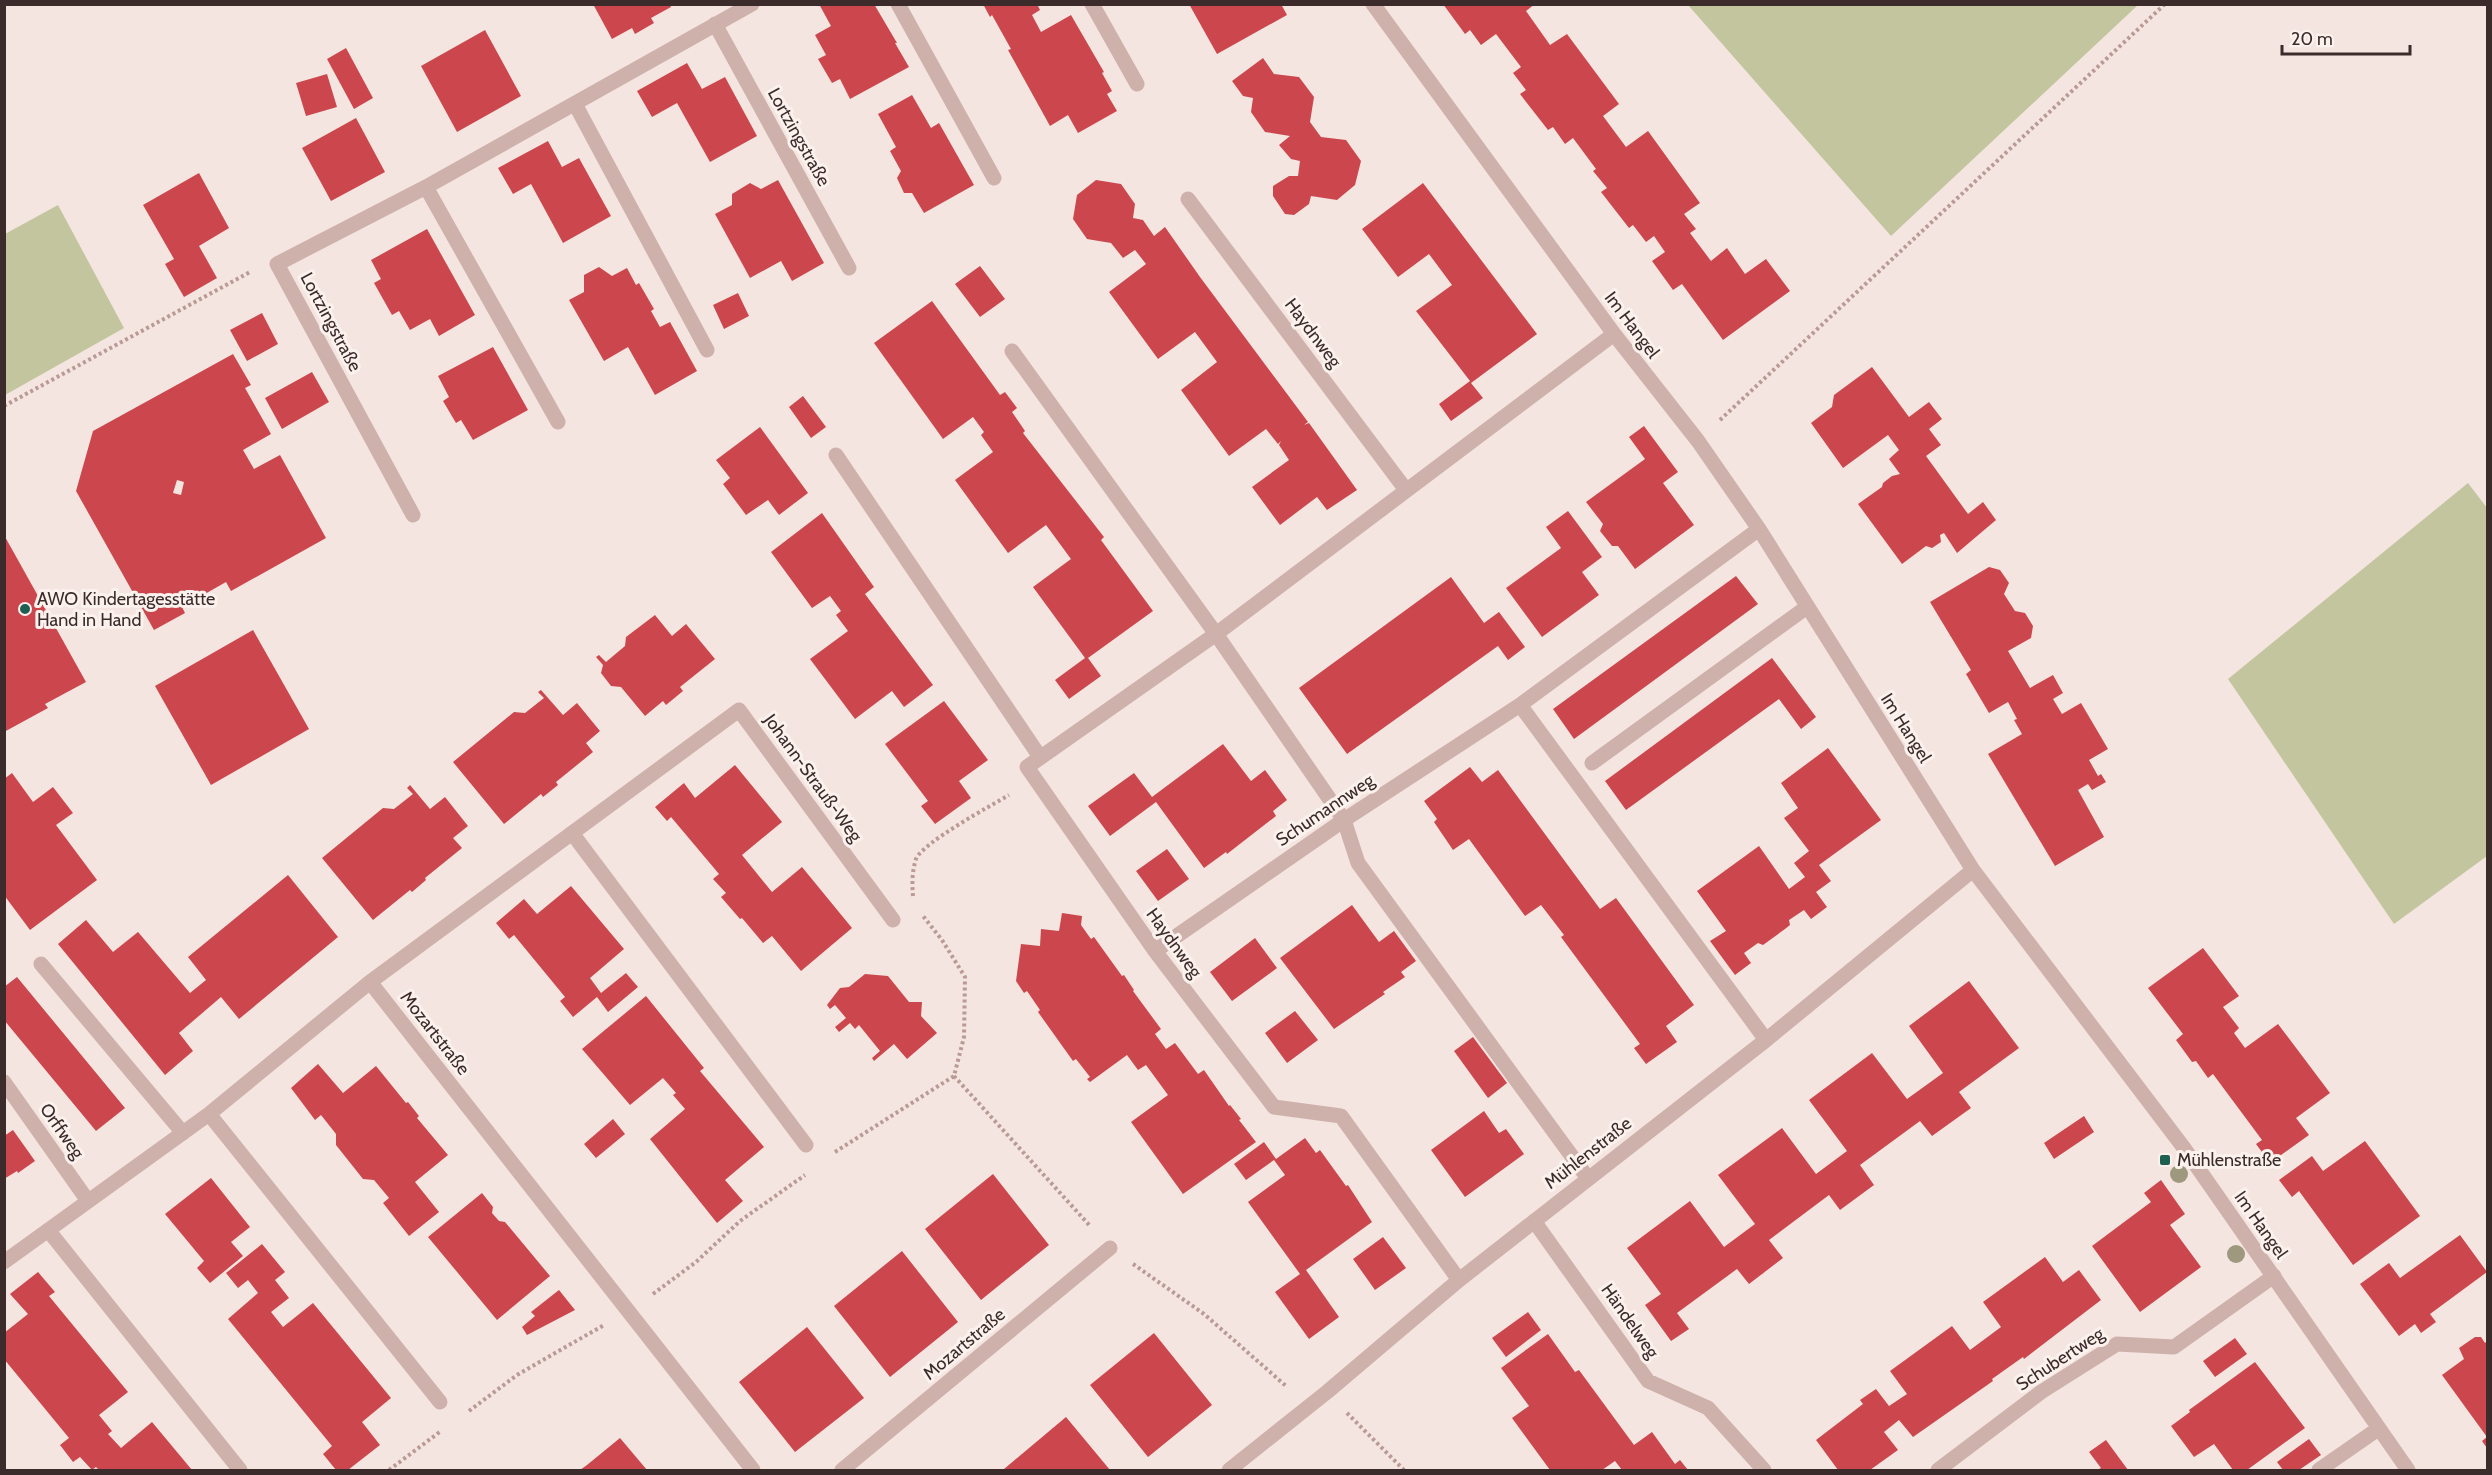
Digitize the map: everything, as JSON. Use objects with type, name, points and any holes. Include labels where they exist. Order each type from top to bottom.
[{"type":"street","name":"Lortzingstraße","points":[[413,515],[277,264],[426,186],[752,4]]},
{"type":"street","points":[[898,4],[994,178]]},
{"type":"street","points":[[1092,4],[1137,84]]},
{"type":"street","name":"Im Hangel","points":[[1373,4],[1614,334],[1698,441],[1759,529],[1973,870],[2184,1148],[2408,1470]]},
{"type":"street","name":"Lortzingstraße","points":[[715,24],[849,268]]},
{"type":"street","points":[[575,104],[707,350]]},
{"type":"street","points":[[426,186],[558,422]]},
{"type":"street","name":"Haydnweg","points":[[1188,199],[1406,490]]},
{"type":"street","points":[[1026,767],[1216,634],[1614,334]]},
{"type":"street","points":[[1012,351],[1216,634],[1344,820],[1358,863],[1587,1178]]},
{"type":"street","points":[[836,455],[1040,757]]},
{"type":"street","name":"Schumannweg","points":[[1155,951],[1344,820],[1520,705],[1759,529]]},
{"type":"street","points":[[1592,763],[1807,607]]},
{"type":"street","points":[[1520,705],[1766,1040]]},
{"type":"street","name":"Johann-Strauß-Weg","points":[[370,982],[739,710],[892,920]]},
{"type":"street","name":"Haydnweg","points":[[1026,767],[1155,951],[1274,1107],[1341,1116],[1459,1280]]},
{"type":"street","points":[[572,833],[806,1145]]},
{"type":"street","name":"Mühlenstraße","points":[[1229,1470],[1327,1392],[1459,1280],[1766,1040],[1973,870]]},
{"type":"street","points":[[41,964],[183,1132]]},
{"type":"street","points":[[4,1262],[208,1114],[370,982]]},
{"type":"street","name":"Mozartstraße","points":[[370,982],[753,1470]]},
{"type":"street","name":"Orffweg","points":[[4,1082],[88,1201]]},
{"type":"street","points":[[208,1114],[440,1402]]},
{"type":"street","name":"Händelweg","points":[[1534,1221],[1648,1381],[1708,1408],[1764,1470]]},
{"type":"street","points":[[48,1230],[240,1470]]},
{"type":"street","name":"Mozartstraße","points":[[842,1470],[1110,1248]]},
{"type":"street","name":"Schubertweg","points":[[1938,1470],[2041,1392],[2117,1344],[2174,1347],[2274,1276]]},
{"type":"street","points":[[2319,1470],[2378,1429]]},
{"type":"path","points":[[1698,441],[2165,4]]},
{"type":"path","points":[[4,406],[247,274],[277,264]]},
{"type":"path","points":[[829,1156],[954,1076],[964,1037],[965,977],[942,940],[914,905],[912,880],[917,856],[945,834],[1016,791],[1026,767]]},
{"type":"path","points":[[892,920],[914,905]]},
{"type":"path","points":[[464,1415],[517,1375],[628,1310],[679,1275],[740,1221],[791,1187],[812,1168]]},
{"type":"path","points":[[1327,1392],[1404,1470]]},
{"type":"path","points":[[389,1470],[445,1428]]},
{"type":"green space","points":[[1688,5],[2138,5],[1891,236]]},
{"type":"green space","points":[[58,205],[124,328],[5,395],[5,234]]},
{"type":"green space","points":[[2468,483],[2487,508],[2487,856],[2394,924],[2228,679]]},
{"type":"building","points":[[593,4],[670,4],[671,7],[651,18],[654,23],[635,34],[632,28],[612,39]]},
{"type":"building","points":[[819,4],[866,4],[867,6],[874,4],[909,67],[850,99],[840,79],[832,83],[818,59],[826,55],[815,35],[831,26]]},
{"type":"building","points":[[983,4],[1037,4],[1040,10],[1032,15],[1041,32],[1071,15],[1104,72],[1102,73],[1112,91],[1107,94],[1117,111],[1078,133],[1068,115],[1050,126],[1008,50],[1011,49],[992,15],[990,17]]},
{"type":"building","points":[[1189,4],[1281,4],[1287,15],[1217,54]]},
{"type":"building","points":[[1443,4],[1535,4],[1526,11],[1550,45],[1567,34],[1619,104],[1603,116],[1626,147],[1648,131],[1700,203],[1684,214],[1696,229],[1690,233],[1711,261],[1727,248],[1745,274],[1766,259],[1790,291],[1723,340],[1682,284],[1673,290],[1652,261],[1665,252],[1654,236],[1646,242],[1633,225],[1629,228],[1601,192],[1607,188],[1593,171],[1596,169],[1573,138],[1565,144],[1553,127],[1548,130],[1520,94],[1526,90],[1513,73],[1521,67],[1496,34],[1481,45],[1470,30],[1465,34]]},
{"type":"building","points":[[485,30],[521,96],[457,132],[421,66]]},
{"type":"building","points":[[346,48],[373,98],[354,109],[327,59]]},
{"type":"building","points":[[1263,58],[1274,74],[1299,77],[1314,97],[1310,122],[1321,137],[1346,140],[1361,161],[1355,185],[1337,200],[1311,196],[1309,204],[1294,215],[1285,214],[1273,196],[1273,186],[1289,176],[1298,176],[1300,161],[1291,159],[1279,145],[1290,136],[1265,132],[1251,112],[1253,98],[1243,96],[1232,81]]},
{"type":"building","points":[[687,63],[702,89],[725,77],[757,136],[710,162],[677,103],[652,117],[637,91]]},
{"type":"building","points":[[327,74],[337,107],[306,116],[296,83]]},
{"type":"building","points":[[912,95],[931,128],[939,123],[974,185],[924,213],[912,193],[904,193],[897,178],[901,171],[890,151],[896,147],[878,114]]},
{"type":"building","points":[[356,118],[385,172],[331,201],[302,148]]},
{"type":"building","points":[[548,141],[562,167],[579,158],[611,216],[563,243],[531,184],[513,194],[498,168]]},
{"type":"building","points":[[199,173],[229,228],[199,246],[217,278],[184,297],[165,264],[174,259],[143,205]]},
{"type":"building","points":[[778,180],[824,263],[792,281],[781,261],[750,278],[715,214],[732,205],[732,194],[750,183],[761,189]]},
{"type":"building","points":[[1096,180],[1121,184],[1135,204],[1133,218],[1143,220],[1154,236],[1165,227],[1308,422],[1304,425],[1309,423],[1357,490],[1327,510],[1317,497],[1280,525],[1252,487],[1289,460],[1279,445],[1281,441],[1278,444],[1266,429],[1229,456],[1181,390],[1217,362],[1195,332],[1158,359],[1109,292],[1146,264],[1135,250],[1123,258],[1111,243],[1087,239],[1073,219],[1077,195]]},
{"type":"building","points":[[1423,183],[1537,334],[1471,383],[1483,398],[1451,421],[1439,404],[1470,381],[1416,311],[1452,285],[1429,254],[1398,277],[1362,229]]},
{"type":"building","points":[[427,229],[475,315],[439,336],[430,319],[410,330],[399,311],[392,315],[374,283],[381,279],[371,260]]},
{"type":"building","points":[[980,266],[1005,299],[980,317],[955,284]]},
{"type":"building","points":[[599,267],[612,276],[627,268],[636,285],[639,283],[654,309],[651,311],[660,327],[670,322],[697,371],[655,395],[628,347],[604,361],[569,300],[584,292],[584,275]]},
{"type":"building","points":[[738,293],[749,316],[724,329],[713,305]]},
{"type":"building","points":[[932,301],[1000,395],[1005,392],[1017,408],[1012,412],[1025,431],[1023,433],[1104,537],[1101,540],[1153,611],[1088,658],[1101,676],[1069,699],[1055,680],[1085,658],[1033,587],[1071,559],[1046,525],[1008,553],[955,480],[993,452],[981,435],[984,432],[973,417],[943,439],[874,343]]},
{"type":"building","points":[[262,313],[278,344],[247,361],[230,330]]},
{"type":"building","points":[[493,347],[528,410],[473,440],[461,420],[456,423],[443,401],[449,397],[438,376]]},
{"type":"building","points":[[233,354],[251,385],[245,388],[271,434],[243,450],[254,469],[280,455],[326,538],[231,591],[226,582],[182,607],[185,613],[154,630],[76,491],[93,431]],"holes":[[[177,480],[184,482],[181,495],[173,493]]]},
{"type":"building","points":[[1872,367],[1909,417],[1929,402],[1942,419],[1929,429],[1941,445],[1926,456],[1968,514],[1983,502],[1996,520],[1957,553],[1944,533],[1940,535],[1941,542],[1932,548],[1926,546],[1902,564],[1858,504],[1882,487],[1883,483],[1892,476],[1900,474],[1889,459],[1899,450],[1888,435],[1843,468],[1811,423],[1832,407],[1834,395]]},
{"type":"building","points":[[312,372],[329,402],[282,429],[265,398]]},
{"type":"building","points":[[803,396],[826,427],[811,438],[789,407]]},
{"type":"building","points":[[1644,426],[1678,472],[1663,483],[1694,525],[1635,569],[1618,546],[1612,546],[1600,531],[1603,524],[1586,502],[1645,459],[1629,437]]},
{"type":"building","points":[[760,427],[808,493],[779,515],[768,500],[746,515],[723,484],[730,478],[716,460]]},
{"type":"building","points":[[1568,511],[1602,557],[1582,572],[1599,595],[1542,637],[1506,588],[1561,548],[1546,527]]},
{"type":"building","points":[[822,513],[874,587],[865,594],[933,685],[904,707],[892,691],[855,719],[810,659],[848,631],[836,615],[841,611],[830,596],[812,608],[771,552]]},
{"type":"building","name":"AWO Kindertagesstätte Hand in Hand","points":[[4,535],[86,682],[45,704],[48,708],[4,732]]},
{"type":"building","points":[[1989,567],[2000,570],[2009,583],[2004,594],[2015,611],[2025,613],[2033,626],[2031,638],[2008,651],[2030,688],[2053,675],[2063,693],[2053,699],[2062,714],[2081,703],[2108,749],[2089,760],[2098,776],[2101,774],[2106,782],[2092,790],[2088,784],[2078,790],[2104,837],[2055,866],[1988,754],[2022,734],[2014,720],[2017,719],[2008,702],[1989,713],[1966,674],[1971,670],[1930,602]]},
{"type":"building","points":[[1736,576],[1758,604],[1574,739],[1553,709]]},
{"type":"building","points":[[1451,577],[1484,623],[1499,612],[1525,647],[1508,660],[1498,646],[1347,754],[1299,688]]},
{"type":"building","points":[[655,615],[672,636],[686,624],[715,659],[680,687],[683,691],[666,705],[663,701],[645,716],[621,687],[611,686],[601,673],[603,665],[596,657],[599,655],[606,662],[625,646],[626,637]]},
{"type":"building","points":[[253,630],[309,729],[211,785],[155,686]]},
{"type":"building","points":[[1772,658],[1816,717],[1801,729],[1779,699],[1626,810],[1605,781]]},
{"type":"building","points":[[541,690],[563,715],[577,703],[600,731],[586,743],[593,752],[556,782],[558,785],[543,797],[541,794],[504,824],[453,762],[514,712],[525,713],[544,698],[538,692]]},
{"type":"building","points":[[944,701],[988,760],[959,781],[971,798],[935,824],[921,806],[928,801],[885,744]]},
{"type":"building","points":[[1223,744],[1251,781],[1265,770],[1287,800],[1273,811],[1276,816],[1227,854],[1226,852],[1204,868],[1156,802],[1110,836],[1088,806],[1134,773],[1152,797]]},
{"type":"building","points":[[1828,748],[1881,820],[1819,865],[1831,881],[1816,892],[1827,907],[1811,919],[1804,910],[1789,920],[1790,925],[1763,945],[1758,943],[1744,953],[1751,963],[1735,975],[1710,941],[1726,931],[1697,891],[1759,846],[1789,889],[1805,877],[1794,863],[1809,851],[1784,818],[1798,808],[1781,783]]},
{"type":"building","points":[[735,765],[782,822],[742,855],[772,892],[802,867],[852,928],[801,971],[772,936],[763,943],[742,918],[740,919],[721,897],[726,893],[713,879],[719,874],[671,817],[667,821],[655,807],[684,783],[695,798]]},
{"type":"building","points":[[1470,767],[1482,782],[1498,770],[1600,909],[1616,898],[1694,1005],[1666,1026],[1677,1042],[1646,1064],[1634,1048],[1640,1044],[1561,937],[1564,935],[1541,905],[1525,916],[1469,839],[1453,850],[1434,822],[1437,819],[1424,801]]},
{"type":"building","points":[[12,773],[33,802],[53,787],[73,813],[56,825],[97,880],[30,930],[4,895],[4,779]]},
{"type":"building","points":[[410,785],[430,809],[445,797],[468,826],[453,838],[462,848],[425,878],[426,880],[412,892],[410,890],[373,920],[322,858],[383,808],[394,809],[413,794],[407,788]]},
{"type":"building","points":[[1167,849],[1189,879],[1158,901],[1136,871]]},
{"type":"building","points":[[288,875],[338,937],[239,1019],[221,997],[179,1033],[193,1051],[165,1075],[58,944],[86,920],[113,952],[138,932],[190,993],[206,980],[188,957]]},
{"type":"building","points":[[571,886],[624,949],[590,978],[601,993],[626,973],[638,987],[608,1012],[597,997],[573,1017],[560,1001],[565,997],[514,935],[509,939],[496,923],[524,899],[537,914]]},
{"type":"building","points":[[1352,905],[1379,942],[1394,931],[1416,961],[1401,972],[1405,977],[1383,992],[1385,994],[1334,1029],[1280,958]]},
{"type":"building","points":[[1062,913],[1082,916],[1081,925],[1091,939],[1094,937],[1122,976],[1124,975],[1161,1029],[1155,1034],[1166,1049],[1175,1043],[1198,1074],[1204,1070],[1256,1142],[1183,1194],[1131,1122],[1168,1095],[1146,1065],[1138,1070],[1127,1055],[1090,1082],[1087,1079],[1090,1077],[1076,1059],[1073,1061],[1038,1012],[1040,1010],[1027,991],[1024,993],[1016,981],[1021,944],[1040,946],[1041,929],[1059,931]]},
{"type":"building","points":[[1255,938],[1277,968],[1232,1001],[1210,972]]},
{"type":"building","points":[[2203,948],[2239,996],[2223,1007],[2239,1028],[2234,1033],[2245,1048],[2278,1024],[2330,1093],[2296,1118],[2309,1135],[2270,1163],[2256,1144],[2262,1140],[2213,1074],[2208,1078],[2196,1061],[2192,1062],[2176,1040],[2183,1034],[2148,988]]},
{"type":"building","points":[[865,974],[888,976],[909,1002],[922,1002],[921,1016],[937,1033],[907,1059],[894,1044],[874,1061],[872,1058],[880,1051],[859,1025],[855,1029],[850,1023],[839,1032],[835,1027],[846,1018],[835,1005],[830,1009],[827,1005],[840,988],[849,987]]},
{"type":"building","points":[[17,977],[125,1108],[96,1131],[4,1020],[4,987]]},
{"type":"building","points":[[1969,981],[2019,1048],[1959,1092],[1971,1108],[1932,1136],[1920,1121],[1860,1165],[1874,1185],[1840,1210],[1829,1195],[1769,1240],[1783,1258],[1749,1284],[1737,1269],[1677,1313],[1689,1329],[1671,1341],[1645,1305],[1661,1294],[1627,1248],[1690,1201],[1724,1247],[1755,1224],[1718,1175],[1782,1128],[1816,1174],[1847,1151],[1809,1100],[1872,1053],[1907,1099],[1943,1073],[1909,1026]]},
{"type":"building","points":[[646,996],[704,1068],[700,1071],[764,1147],[725,1180],[743,1201],[717,1223],[650,1139],[685,1109],[673,1095],[676,1093],[663,1078],[630,1105],[582,1049]]},
{"type":"building","points":[[1295,1011],[1318,1040],[1287,1063],[1265,1033]]},
{"type":"building","points":[[1473,1037],[1507,1083],[1488,1098],[1454,1051]]},
{"type":"building","points":[[318,1064],[343,1093],[376,1066],[406,1103],[408,1102],[419,1116],[417,1118],[448,1155],[415,1182],[439,1212],[409,1236],[383,1203],[389,1198],[374,1180],[363,1179],[336,1145],[336,1134],[321,1115],[315,1120],[291,1088]]},
{"type":"building","points":[[1484,1111],[1499,1133],[1506,1129],[1524,1154],[1465,1197],[1431,1150]]},
{"type":"building","points":[[2084,1116],[2094,1132],[2054,1159],[2044,1143]]},
{"type":"building","points":[[613,1119],[625,1134],[596,1158],[584,1144]]},
{"type":"building","points":[[13,1130],[35,1161],[18,1173],[17,1171],[4,1179],[4,1136]]},
{"type":"building","points":[[1305,1138],[1316,1153],[1320,1150],[1346,1186],[1348,1185],[1372,1222],[1306,1270],[1339,1317],[1309,1339],[1275,1292],[1300,1274],[1248,1202],[1285,1175],[1274,1160],[1246,1180],[1234,1164],[1264,1142],[1276,1159]]},
{"type":"building","points":[[2365,1141],[2420,1216],[2353,1265],[2299,1191],[2292,1197],[2279,1180],[2312,1156],[2323,1171]]},
{"type":"building","points":[[993,1174],[1049,1245],[981,1300],[925,1229]]},
{"type":"building","points":[[211,1178],[250,1227],[231,1242],[243,1256],[210,1283],[197,1268],[204,1261],[165,1214]]},
{"type":"building","points":[[2161,1180],[2185,1214],[2170,1225],[2201,1267],[2140,1312],[2092,1246],[2151,1202],[2144,1193]]},
{"type":"building","points":[[482,1193],[493,1207],[492,1213],[499,1221],[505,1222],[550,1276],[497,1320],[428,1237]]},
{"type":"building","points":[[2460,1235],[2487,1272],[2430,1314],[2436,1322],[2421,1333],[2415,1324],[2399,1336],[2360,1284],[2389,1263],[2400,1278]]},
{"type":"building","points":[[1383,1237],[1406,1268],[1375,1290],[1353,1259]]},
{"type":"building","points":[[262,1244],[285,1272],[275,1280],[289,1298],[271,1312],[283,1327],[313,1303],[391,1398],[362,1422],[380,1445],[348,1470],[336,1470],[323,1454],[332,1446],[228,1319],[258,1293],[248,1280],[238,1288],[226,1273]]},
{"type":"building","points":[[902,1251],[958,1322],[890,1377],[834,1306]]},
{"type":"building","points":[[2045,1257],[2063,1282],[2079,1270],[2101,1300],[2024,1359],[2023,1357],[1913,1437],[1899,1420],[1884,1432],[1898,1450],[1870,1470],[1838,1470],[1816,1440],[1863,1404],[1860,1400],[1876,1389],[1889,1406],[1907,1394],[1890,1371],[1952,1326],[1970,1350],[2001,1327],[1983,1302]]},
{"type":"building","points":[[38,1272],[55,1292],[49,1296],[128,1392],[99,1415],[112,1431],[108,1434],[121,1448],[152,1422],[192,1470],[99,1470],[96,1467],[92,1470],[80,1457],[73,1462],[60,1445],[69,1438],[4,1359],[4,1333],[28,1314],[10,1294]]},
{"type":"building","points":[[559,1290],[575,1310],[527,1335],[522,1327],[535,1316],[531,1312]]},
{"type":"building","points":[[1528,1312],[1541,1330],[1506,1357],[1492,1338]]},
{"type":"building","points":[[807,1327],[864,1398],[795,1452],[739,1382]]},
{"type":"building","points":[[1154,1333],[1212,1405],[1148,1457],[1090,1385]]},
{"type":"building","points":[[1548,1334],[1575,1372],[1579,1370],[1634,1445],[1652,1432],[1675,1464],[1680,1460],[1688,1470],[1622,1470],[1615,1461],[1602,1470],[1550,1470],[1512,1418],[1529,1406],[1501,1368]]},
{"type":"building","points":[[2475,1337],[2481,1337],[2485,1343],[2487,1341],[2487,1437],[2442,1375],[2464,1359],[2459,1348]]},
{"type":"building","points":[[2235,1338],[2247,1354],[2215,1377],[2203,1361]]},
{"type":"building","points":[[2255,1362],[2305,1428],[2247,1470],[2233,1470],[2214,1444],[2194,1457],[2171,1426],[2190,1412],[2189,1410]]},
{"type":"building","points":[[1066,1417],[1110,1470],[1004,1469]]},
{"type":"building","points":[[2487,1437],[2487,1448],[2482,1441]]},
{"type":"building","points":[[620,1438],[647,1470],[580,1470],[587,1465]]},
{"type":"building","points":[[2309,1439],[2321,1455],[2299,1470],[2283,1470],[2277,1462]]},
{"type":"building","points":[[2106,1440],[2128,1470],[2097,1470],[2101,1468],[2089,1452]]},
{"type":"place","name":"AWO Kindertagesstätte Hand in Hand","points":[[25,609]]},
{"type":"place","name":"Mühlenstraße","points":[[2165,1160]]}]
